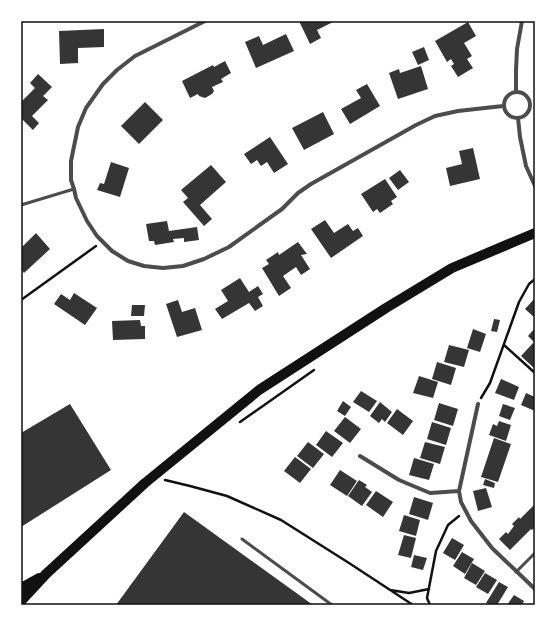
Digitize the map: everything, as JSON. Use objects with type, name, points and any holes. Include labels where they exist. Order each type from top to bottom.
[{"type":"main road","points":[[21,601],[46,574],[145,483],[260,390],[386,308],[452,268],[535,232]]},
{"type":"main road","points":[[21,588],[46,574]]},
{"type":"street","points":[[205,21],[135,56],[117,70],[103,84],[86,108],[78,127],[71,161],[71,180],[76,198],[87,221],[102,241],[112,251],[122,257],[144,266],[163,268],[183,266],[204,259],[229,247],[282,209],[298,193],[311,184],[416,125],[435,116],[458,111],[504,106]]},
{"type":"street","points":[[516,91],[517,49],[522,21]]},
{"type":"street","points":[[516,91],[527,96],[533,104],[528,113],[518,118],[511,117],[507,114],[504,106],[506,97],[510,93],[516,91]]},
{"type":"street","points":[[518,118],[526,166],[535,186]]},
{"type":"street","points":[[478,404],[459,491],[461,502],[472,521],[492,548],[535,589]]},
{"type":"street","points":[[360,456],[399,480],[430,493],[459,491]]},
{"type":"lane","points":[[21,204],[74,189]]},
{"type":"lane","points":[[242,540],[332,605]]},
{"type":"lane","points":[[516,572],[535,553]]},
{"type":"path","points":[[21,300],[102,241]]},
{"type":"path","points":[[478,404],[490,383],[519,302],[529,284],[535,279]]},
{"type":"path","points":[[504,345],[535,373]]},
{"type":"path","points":[[237,425],[320,366]]},
{"type":"path","points":[[169,475],[163,480],[227,496],[281,520],[412,605]]},
{"type":"path","points":[[430,605],[427,598],[436,551],[448,525],[466,510]]},
{"type":"path","points":[[388,589],[409,593],[429,589]]},
{"type":"building","points":[[299,21],[335,21],[317,30],[321,38],[310,44]]},
{"type":"building","points":[[468,22],[476,36],[464,43],[472,56],[467,59],[473,68],[458,77],[451,66],[454,64],[451,59],[447,62],[435,41]]},
{"type":"building","points":[[104,29],[104,47],[78,48],[78,63],[60,64],[59,31]]},
{"type":"building","points":[[286,34],[294,51],[256,68],[245,42],[259,36],[263,45]]},
{"type":"building","points":[[424,47],[429,60],[418,65],[412,52]]},
{"type":"building","points":[[225,61],[231,73],[221,79],[223,82],[212,87],[214,91],[212,94],[205,98],[199,96],[198,94],[190,98],[182,81],[213,65],[214,67]]},
{"type":"building","points":[[421,66],[428,89],[398,99],[389,73],[399,69],[400,73]]},
{"type":"building","points":[[38,74],[52,87],[43,96],[48,100],[32,116],[39,123],[33,130],[21,118],[21,102],[35,88],[30,83]]},
{"type":"building","points":[[367,84],[380,106],[350,124],[341,109],[361,98],[356,90]]},
{"type":"building","points":[[145,102],[163,120],[139,144],[121,126]]},
{"type":"building","points":[[323,112],[334,134],[304,150],[292,128]]},
{"type":"building","points":[[270,137],[288,164],[274,173],[267,162],[261,166],[257,160],[251,164],[244,154]]},
{"type":"building","points":[[473,148],[480,179],[450,186],[446,168],[462,164],[459,151]]},
{"type":"building","points":[[111,162],[129,168],[120,197],[97,190],[100,183],[104,184]]},
{"type":"building","points":[[211,165],[226,182],[200,205],[212,219],[204,226],[183,202],[188,198],[181,190]]},
{"type":"building","points":[[400,170],[409,182],[398,190],[389,178]]},
{"type":"building","points":[[385,179],[397,197],[391,201],[393,204],[380,213],[377,209],[373,212],[361,194]]},
{"type":"building","points":[[325,220],[334,233],[348,224],[353,231],[358,228],[363,236],[331,258],[311,229]]},
{"type":"building","points":[[167,221],[169,231],[197,227],[199,240],[184,242],[184,238],[173,239],[174,242],[155,245],[154,241],[149,241],[146,224]]},
{"type":"building","points":[[36,233],[50,249],[24,273],[21,269],[21,244],[23,246]]},
{"type":"building","points":[[298,242],[307,254],[301,255],[310,269],[301,275],[296,267],[283,276],[291,288],[279,296],[262,268],[269,264],[266,260],[278,252],[279,255]]},
{"type":"building","points":[[240,278],[249,292],[258,286],[263,294],[258,297],[263,306],[255,311],[249,303],[222,319],[215,309],[228,301],[221,290]]},
{"type":"building","points":[[74,293],[97,308],[85,325],[54,304],[61,294],[70,300]]},
{"type":"building","points":[[535,298],[535,318],[525,309]]},
{"type":"building","points":[[178,300],[182,312],[195,308],[202,330],[177,337],[166,304]]},
{"type":"building","points":[[132,305],[145,305],[144,316],[131,316]]},
{"type":"building","points":[[494,319],[500,320],[497,332],[491,331]]},
{"type":"building","points":[[140,320],[141,326],[145,326],[145,339],[113,340],[112,321]]},
{"type":"building","points":[[535,328],[535,343],[528,336]]},
{"type":"building","points":[[473,329],[486,334],[480,352],[467,348]]},
{"type":"building","points":[[533,343],[535,345],[535,369],[521,356]]},
{"type":"building","points":[[449,345],[469,350],[464,367],[444,362]]},
{"type":"building","points":[[437,362],[456,368],[451,385],[432,379]]},
{"type":"building","points":[[419,376],[438,382],[433,398],[413,393]]},
{"type":"building","points":[[501,379],[519,387],[514,400],[495,393]]},
{"type":"building","points":[[361,391],[377,401],[369,412],[353,402]]},
{"type":"building","points":[[526,393],[535,397],[535,411],[521,405]]},
{"type":"building","points":[[343,401],[351,407],[345,416],[337,411]]},
{"type":"building","points":[[380,402],[392,412],[385,422],[382,419],[379,423],[370,416]]},
{"type":"building","points":[[439,403],[458,409],[453,426],[434,420]]},
{"type":"building","points":[[70,404],[111,470],[21,527],[21,433]]},
{"type":"building","points":[[503,404],[515,408],[510,420],[499,416]]},
{"type":"building","points":[[397,409],[413,421],[403,435],[387,423]]},
{"type":"building","points":[[345,417],[361,429],[350,443],[334,431]]},
{"type":"building","points":[[499,421],[511,425],[506,441],[489,435],[493,424],[497,426]]},
{"type":"building","points":[[432,422],[451,428],[446,445],[427,439]]},
{"type":"building","points":[[326,431],[343,443],[332,457],[316,445]]},
{"type":"building","points":[[494,438],[511,444],[498,482],[481,477]]},
{"type":"building","points":[[308,442],[324,454],[313,468],[297,456]]},
{"type":"building","points":[[425,442],[445,447],[440,464],[420,458]]},
{"type":"building","points":[[295,457],[311,469],[300,483],[284,471]]},
{"type":"building","points":[[414,458],[434,464],[429,480],[409,475]]},
{"type":"building","points":[[340,470],[357,481],[347,496],[330,485]]},
{"type":"building","points":[[485,479],[495,483],[494,488],[483,485]]},
{"type":"building","points":[[359,480],[367,485],[365,487],[372,492],[362,506],[348,496]]},
{"type":"building","points":[[486,488],[492,507],[478,511],[473,491]]},
{"type":"building","points":[[376,491],[393,502],[383,517],[366,505]]},
{"type":"building","points":[[414,497],[433,503],[428,520],[409,514]]},
{"type":"building","points":[[535,504],[535,527],[532,530],[531,529],[510,550],[499,539],[506,532],[508,534],[514,526],[512,524],[519,517],[520,519]]},
{"type":"building","points":[[184,512],[313,605],[116,605]]},
{"type":"building","points":[[404,515],[420,520],[416,536],[399,531]]},
{"type":"building","points":[[404,535],[416,538],[411,558],[398,555]]},
{"type":"building","points":[[452,538],[464,545],[455,560],[443,553]]},
{"type":"building","points":[[462,552],[474,559],[465,574],[453,566]]},
{"type":"building","points":[[414,555],[427,558],[423,570],[411,567]]},
{"type":"building","points":[[472,563],[485,571],[476,585],[464,578]]},
{"type":"building","points":[[485,573],[497,580],[488,594],[476,587]]},
{"type":"building","points":[[499,582],[508,587],[497,605],[490,605],[486,603]]},
{"type":"building","points":[[514,595],[524,601],[522,605],[507,605]]}]
